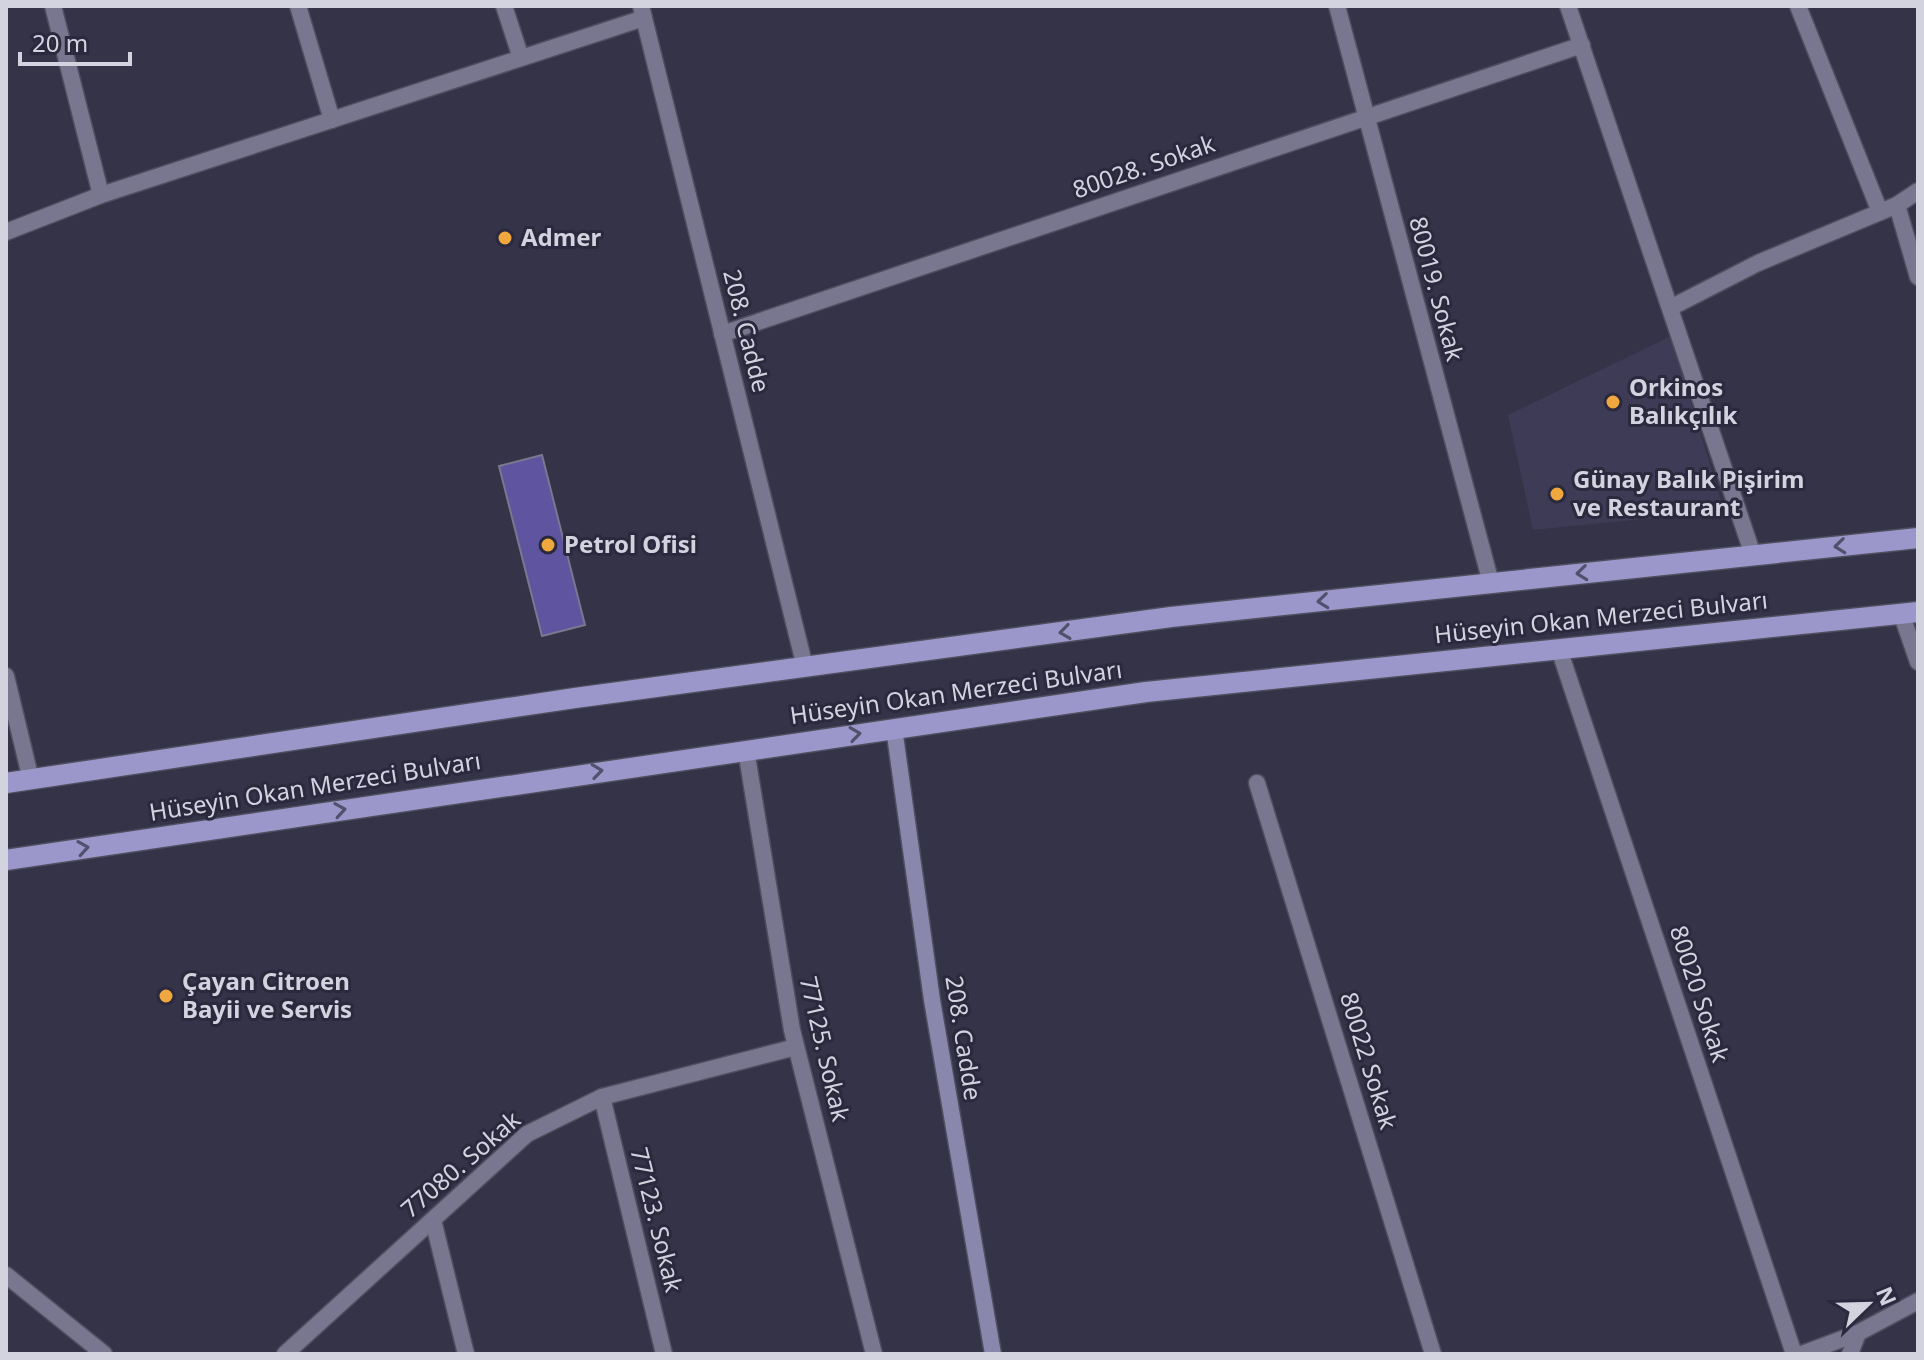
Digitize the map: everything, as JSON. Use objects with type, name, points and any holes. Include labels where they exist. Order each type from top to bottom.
[{"type":"main road","name":"Hüseyin Okan Merzeci Bulvarı","points":[[6,783],[575,698],[1171,617],[1918,538]]},
{"type":"main road","name":"Hüseyin Okan Merzeci Bulvarı","points":[[6,860],[1146,692],[1910,612]]},
{"type":"street","points":[[53,6],[101,195]]},
{"type":"street","points":[[298,6],[332,120]]},
{"type":"street","points":[[504,6],[521,58]]},
{"type":"street","name":"80019. Sokak","points":[[1337,6],[1491,583]]},
{"type":"street","points":[[1568,6],[1672,307],[1753,555]]},
{"type":"street","points":[[1798,6],[1880,212]]},
{"type":"street","points":[[6,232],[101,195],[521,58],[643,9]]},
{"type":"street","name":"208. Cadde","points":[[643,9],[805,667]]},
{"type":"street","name":"80028. Sokak","points":[[722,334],[1582,45]]},
{"type":"street","points":[[1672,307],[1758,263],[1897,205],[1918,191]]},
{"type":"street","points":[[1897,205],[1918,277]]},
{"type":"street","points":[[1910,612],[1918,662]]},
{"type":"street","name":"80020 Sokak","points":[[1559,649],[1794,1354]]},
{"type":"street","points":[[6,676],[31,780]]},
{"type":"street","name":"208. Cadde","points":[[894,728],[932,1000],[993,1354]]},
{"type":"street","name":"77125. Sokak","points":[[746,750],[796,1047],[874,1354]]},
{"type":"street","name":"80022 Sokak","points":[[1257,783],[1433,1354]]},
{"type":"street","name":"77080. Sokak","points":[[285,1354],[527,1134],[602,1097],[796,1047]]},
{"type":"street","name":"77123. Sokak","points":[[602,1097],[664,1354]]},
{"type":"street","points":[[433,1220],[466,1354]]},
{"type":"street","points":[[6,1275],[104,1354]]},
{"type":"street","points":[[1802,1354],[1858,1333],[1918,1301]]},
{"type":"street","points":[[1850,1354],[1858,1333]]},
{"type":"shaded area","points":[[1671,336],[1724,511],[1533,530],[1508,415]]},
{"type":"building","points":[[542,455],[585,625],[542,636],[499,466]]},
{"type":"place","name":"Admer","points":[[505,238]]},
{"type":"place","name":"Orkinos Balıkçılık","points":[[1613,402]]},
{"type":"place","name":"Günay Balık Pişirim ve Restaurant","points":[[1557,494]]},
{"type":"place","name":"Petrol Ofisi","points":[[548,545]]},
{"type":"place","name":"Çayan Citroen Bayii ve Servis","points":[[166,996]]}]
